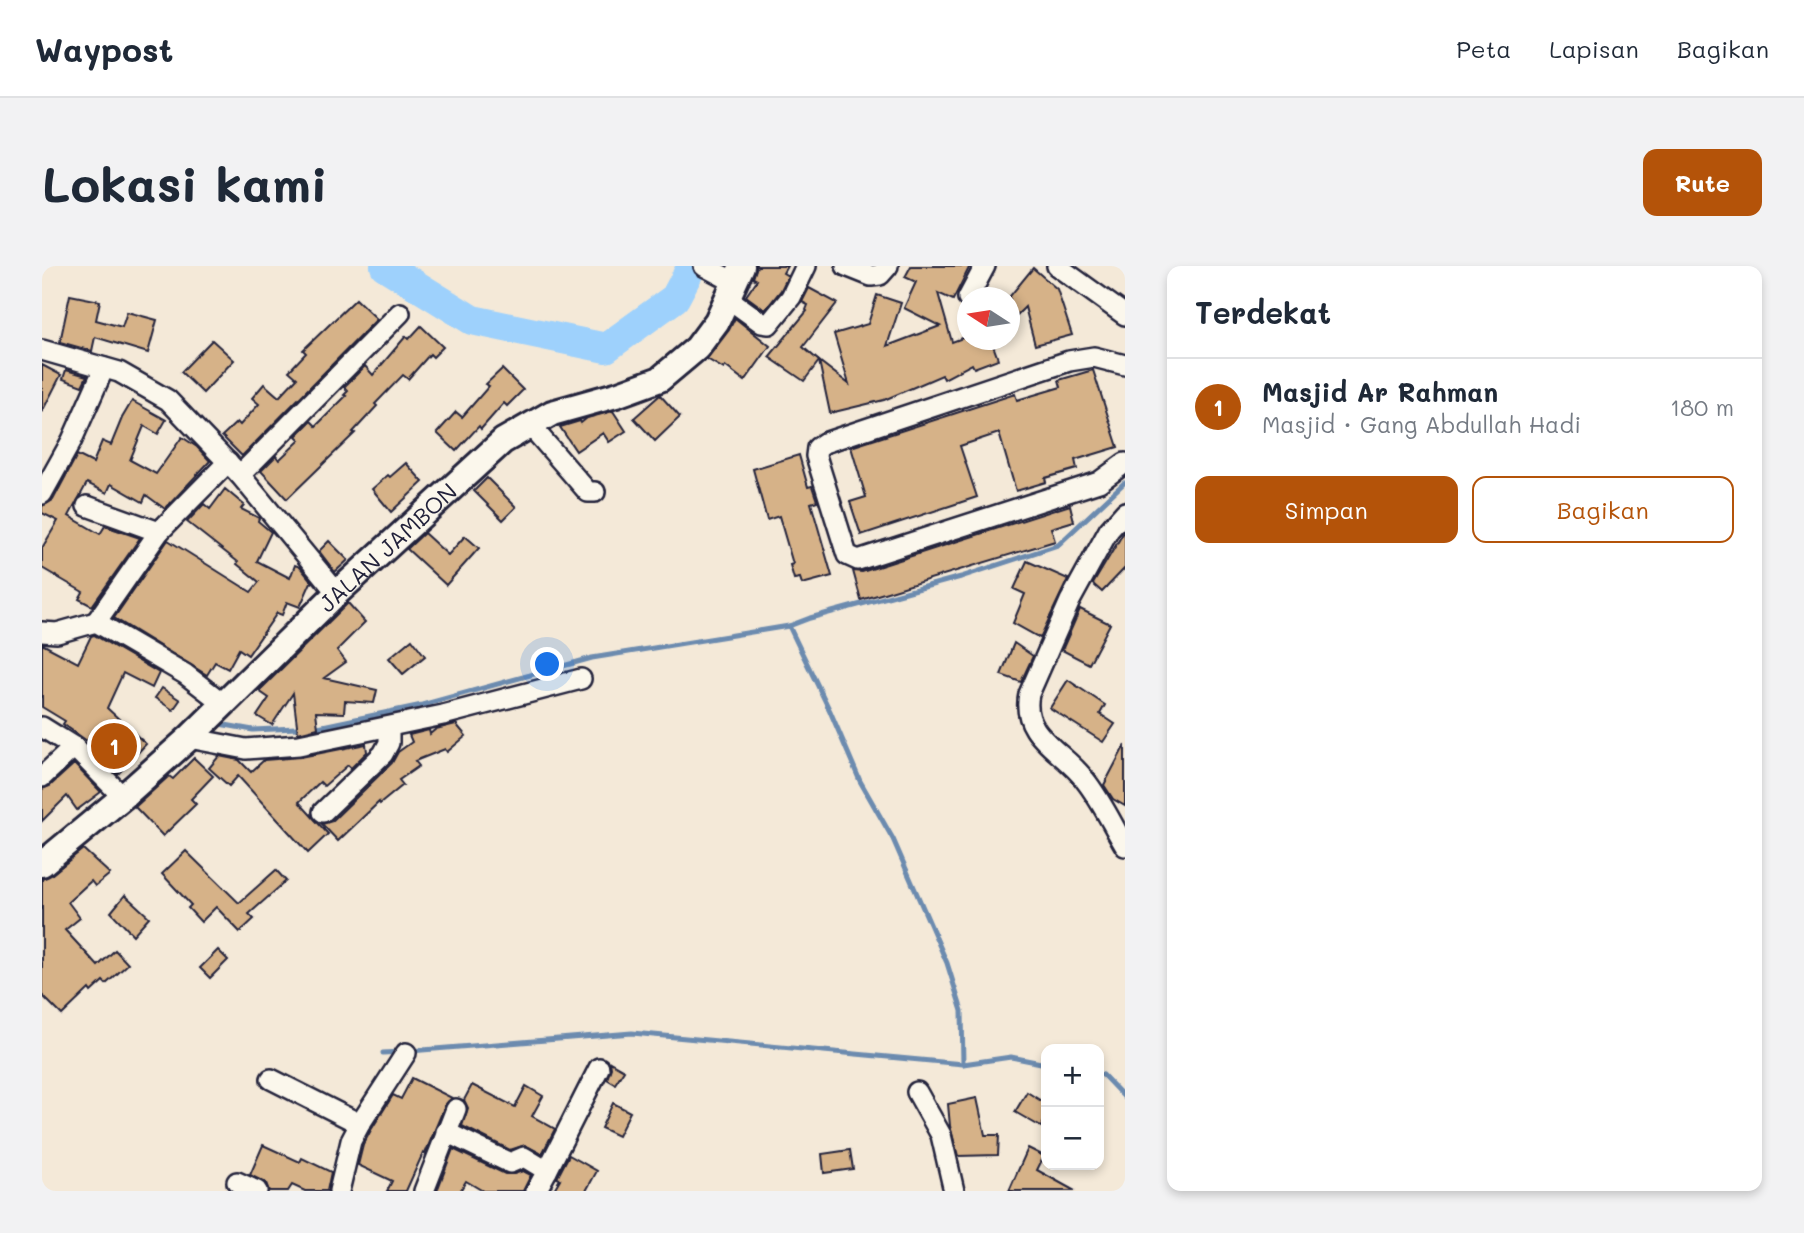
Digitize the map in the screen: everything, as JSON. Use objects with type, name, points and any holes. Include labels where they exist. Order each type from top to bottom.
[{"type":"main road","name":"JALAN JAMBON","points":[[42,864],[123,797],[188,738],[337,593],[503,441],[552,413],[660,379],[697,348],[717,321],[736,283]]},
{"type":"street","points":[[707,268],[736,283],[762,323],[769,324],[792,297],[806,266]]},
{"type":"street","points":[[846,266],[871,276],[880,275],[888,266]]},
{"type":"street","points":[[974,287],[985,266]]},
{"type":"street","points":[[1057,266],[1125,316]]},
{"type":"street","points":[[42,632],[57,633],[96,622],[159,532],[234,468],[400,313]]},
{"type":"street","points":[[42,350],[135,379],[168,400],[234,468],[337,593]]},
{"type":"street","points":[[1125,365],[1094,357],[1069,361],[824,443],[817,448],[816,456],[847,555],[858,560],[1099,482],[1125,463]]},
{"type":"street","points":[[42,494],[76,432],[104,368]]},
{"type":"street","points":[[529,424],[588,492],[596,492]]},
{"type":"street","points":[[88,506],[159,532]]},
{"type":"street","points":[[1125,512],[1109,530],[1070,601],[1026,705],[1031,725],[1084,778],[1125,846]]},
{"type":"street","points":[[96,622],[185,674],[224,704]]},
{"type":"street","points":[[188,738],[246,749],[299,745],[443,715],[581,679]]},
{"type":"street","points":[[42,727],[74,747],[123,797]]},
{"type":"street","points":[[323,812],[383,754],[389,743],[388,727]]},
{"type":"street","points":[[42,777],[74,747]]},
{"type":"street","points":[[339,1191],[348,1149],[360,1124],[407,1053]]},
{"type":"street","points":[[536,1191],[600,1068]]},
{"type":"street","points":[[271,1079],[360,1124]]},
{"type":"street","points":[[917,1092],[942,1135],[954,1191]]},
{"type":"street","points":[[424,1191],[456,1110]]},
{"type":"street","points":[[446,1132],[510,1163],[524,1157],[547,1171]]},
{"type":"street","points":[[237,1182],[257,1191]]},
{"type":"building","points":[[757,266],[787,266],[783,273],[788,276],[781,290],[765,310],[746,296],[757,280],[753,278]]},
{"type":"building","points":[[911,266],[970,266],[960,287],[957,287],[953,300],[938,293],[952,342],[957,340],[957,350],[995,350],[998,359],[974,368],[972,364],[944,379],[942,375],[884,400],[830,413],[819,361],[849,384],[834,334],[868,324],[877,295],[901,303],[887,346],[940,326],[904,308],[916,282],[905,277]]},
{"type":"building","points":[[1033,268],[1057,289],[1072,335],[1035,345],[1025,307],[1020,312],[1020,287],[1017,287]]},
{"type":"building","points":[[809,288],[837,303],[803,347],[819,361],[804,381],[769,357],[807,311],[808,305],[802,302]]},
{"type":"building","points":[[70,295],[100,301],[96,320],[122,327],[127,312],[157,320],[148,353],[95,337],[92,351],[60,342]]},
{"type":"building","points":[[356,299],[377,319],[242,456],[222,436],[237,422],[240,425],[259,404],[252,398],[264,384],[279,397],[297,378],[289,371],[306,353],[303,350]]},
{"type":"building","points":[[735,318],[770,346],[745,381],[725,366],[724,369],[707,359]]},
{"type":"building","points":[[421,326],[443,347],[433,357],[430,354],[408,379],[403,375],[375,404],[377,406],[353,432],[355,433],[287,499],[261,471],[276,456],[279,460],[300,440],[296,436],[311,421],[316,426],[346,396],[344,395],[348,391],[344,387],[365,366],[373,375],[406,336],[409,339]]},
{"type":"building","points":[[212,340],[234,360],[203,393],[181,372]]},
{"type":"building","points":[[42,365],[61,375],[42,412]]},
{"type":"building","points":[[502,369],[523,390],[507,406],[504,403],[481,429],[479,426],[456,451],[437,433],[456,412],[462,417],[489,386],[486,384]]},
{"type":"building","points":[[66,370],[87,376],[82,386],[63,379]]},
{"type":"building","points":[[1093,370],[1118,447],[1075,460],[1077,469],[1045,478],[1046,482],[1016,491],[999,433],[960,446],[977,497],[861,535],[850,502],[866,497],[851,447],[1015,394],[1017,400],[1061,387],[1059,380]]},
{"type":"building","points":[[660,395],[680,417],[655,441],[634,418]]},
{"type":"building","points":[[132,401],[166,420],[158,434],[144,426],[130,460],[156,474],[182,437],[197,447],[210,461],[165,509],[146,495],[143,502],[111,484],[107,493],[87,483],[69,516],[100,534],[105,526],[140,538],[92,606],[79,599],[83,592],[42,568],[42,548],[58,521],[42,513],[42,506],[53,500],[77,455],[93,463],[102,441],[111,445]]},
{"type":"building","points":[[613,411],[626,431],[609,442],[603,433],[576,451],[560,427],[580,421],[581,423],[587,418]]},
{"type":"building","points":[[799,455],[808,487],[812,486],[817,501],[811,503],[832,576],[802,584],[800,578],[794,579],[790,565],[793,564],[779,516],[767,520],[753,469]]},
{"type":"building","points":[[406,463],[423,482],[391,512],[372,489]]},
{"type":"building","points":[[487,478],[516,507],[503,520],[474,491]]},
{"type":"building","points":[[225,489],[244,505],[241,509],[259,518],[258,521],[271,532],[257,561],[290,578],[295,565],[300,567],[313,583],[311,582],[300,607],[287,602],[282,615],[277,613],[248,655],[239,649],[228,669],[215,662],[207,675],[114,618],[168,540],[251,592],[259,582],[187,522],[204,504],[210,509]]},
{"type":"building","points":[[1070,505],[1074,521],[1051,528],[1055,541],[861,600],[853,571],[862,572]]},
{"type":"building","points":[[1125,530],[1125,568],[1102,592],[1093,584]]},
{"type":"building","points":[[424,533],[448,555],[465,536],[479,548],[446,585],[407,549]]},
{"type":"building","points":[[329,541],[348,560],[335,572],[319,551]]},
{"type":"building","points":[[1027,561],[1068,579],[1040,638],[1013,623],[1025,594],[1014,589]]},
{"type":"building","points":[[348,603],[365,622],[337,650],[346,662],[324,678],[377,690],[374,703],[345,701],[344,713],[316,712],[318,728],[298,733],[293,693],[272,725],[257,716],[269,698],[259,691]]},
{"type":"building","points":[[1080,609],[1110,624],[1089,664],[1062,650]]},
{"type":"building","points":[[94,635],[159,673],[152,688],[123,673],[107,708],[146,744],[118,774],[87,741],[63,724],[65,721],[42,707],[42,644],[78,663],[91,636]]},
{"type":"building","points":[[412,639],[425,656],[403,674],[389,658]]},
{"type":"building","points":[[1014,643],[1033,656],[1021,682],[1001,675]]},
{"type":"building","points":[[1068,680],[1105,705],[1100,714],[1115,724],[1103,742],[1050,708]]},
{"type":"building","points":[[162,688],[180,700],[173,710],[155,698]]},
{"type":"building","points":[[456,724],[466,736],[447,752],[445,749],[415,761],[419,766],[399,780],[403,785],[380,804],[379,802],[338,841],[322,824],[332,821],[392,763],[398,752],[412,742],[409,735],[429,730],[430,734],[436,729]]},
{"type":"building","points":[[366,744],[367,752],[351,768],[348,765],[324,786],[320,782],[299,802],[328,834],[308,853],[238,776],[229,786],[209,768],[219,756],[239,760],[251,772],[264,760],[301,757]]},
{"type":"building","points":[[1125,745],[1125,806],[1113,799],[1104,785]]},
{"type":"building","points":[[194,758],[213,776],[191,799],[196,804],[163,836],[135,807],[169,776],[173,779]]},
{"type":"building","points":[[74,764],[101,792],[77,810],[67,796],[42,821],[42,789],[50,786]]},
{"type":"building","points":[[83,849],[110,874],[95,886],[91,881],[68,902],[80,918],[65,930],[98,966],[115,950],[128,964],[106,984],[103,981],[91,992],[89,989],[62,1015],[42,995],[42,879]]},
{"type":"building","points":[[186,851],[239,903],[276,870],[286,881],[249,914],[254,919],[240,932],[216,907],[201,922],[188,908],[191,905],[162,874]]},
{"type":"building","points":[[125,895],[149,917],[133,935],[111,912]]},
{"type":"building","points":[[218,950],[228,960],[210,978],[200,968]]},
{"type":"building","points":[[610,1062],[624,1070],[615,1084],[607,1079]]},
{"type":"building","points":[[412,1078],[452,1098],[445,1105],[406,1191],[387,1191],[392,1181],[358,1165],[363,1145],[371,1130],[393,1095],[401,1099]]},
{"type":"building","points":[[472,1085],[515,1107],[526,1086],[543,1096],[532,1116],[555,1129],[542,1154],[525,1145],[510,1150],[462,1126],[468,1108],[464,1100]]},
{"type":"building","points":[[1027,1092],[1041,1101],[1041,1127],[1015,1112]]},
{"type":"building","points":[[977,1098],[985,1135],[999,1135],[998,1155],[958,1156],[950,1126],[948,1104]]},
{"type":"building","points":[[613,1103],[630,1112],[618,1136],[601,1128]]},
{"type":"building","points":[[263,1145],[300,1162],[302,1158],[331,1172],[327,1191],[305,1191],[292,1185],[288,1191],[269,1191],[266,1183],[250,1175]]},
{"type":"building","points":[[1028,1148],[1041,1154],[1037,1170],[1075,1191],[1009,1191]]},
{"type":"building","points":[[453,1149],[505,1174],[523,1171],[531,1175],[523,1191],[483,1191],[466,1181],[460,1191],[437,1191]]},
{"type":"building","points":[[850,1150],[853,1169],[824,1173],[822,1154]]},
{"type":"building","points":[[569,1155],[597,1171],[586,1191],[553,1191]]},
{"type":"waterway","points":[[385,266],[472,320],[606,348],[675,298],[692,266]]},
{"type":"waterway","points":[[214,723],[253,730],[318,727],[422,705],[592,658],[789,626],[961,577],[1058,545],[1124,483]]},
{"type":"waterway","points":[[410,1051],[632,1033],[963,1064],[962,1011],[947,963],[893,839],[860,781],[789,626]]},
{"type":"waterway","points":[[383,1053],[401,1052]]},
{"type":"waterway","points":[[963,1064],[1011,1057],[1041,1063]]},
{"type":"waterway","points":[[1104,1076],[1125,1098]]},
{"type":"place","name":"Masjid Ar Rahman","points":[[114,746]]}]
